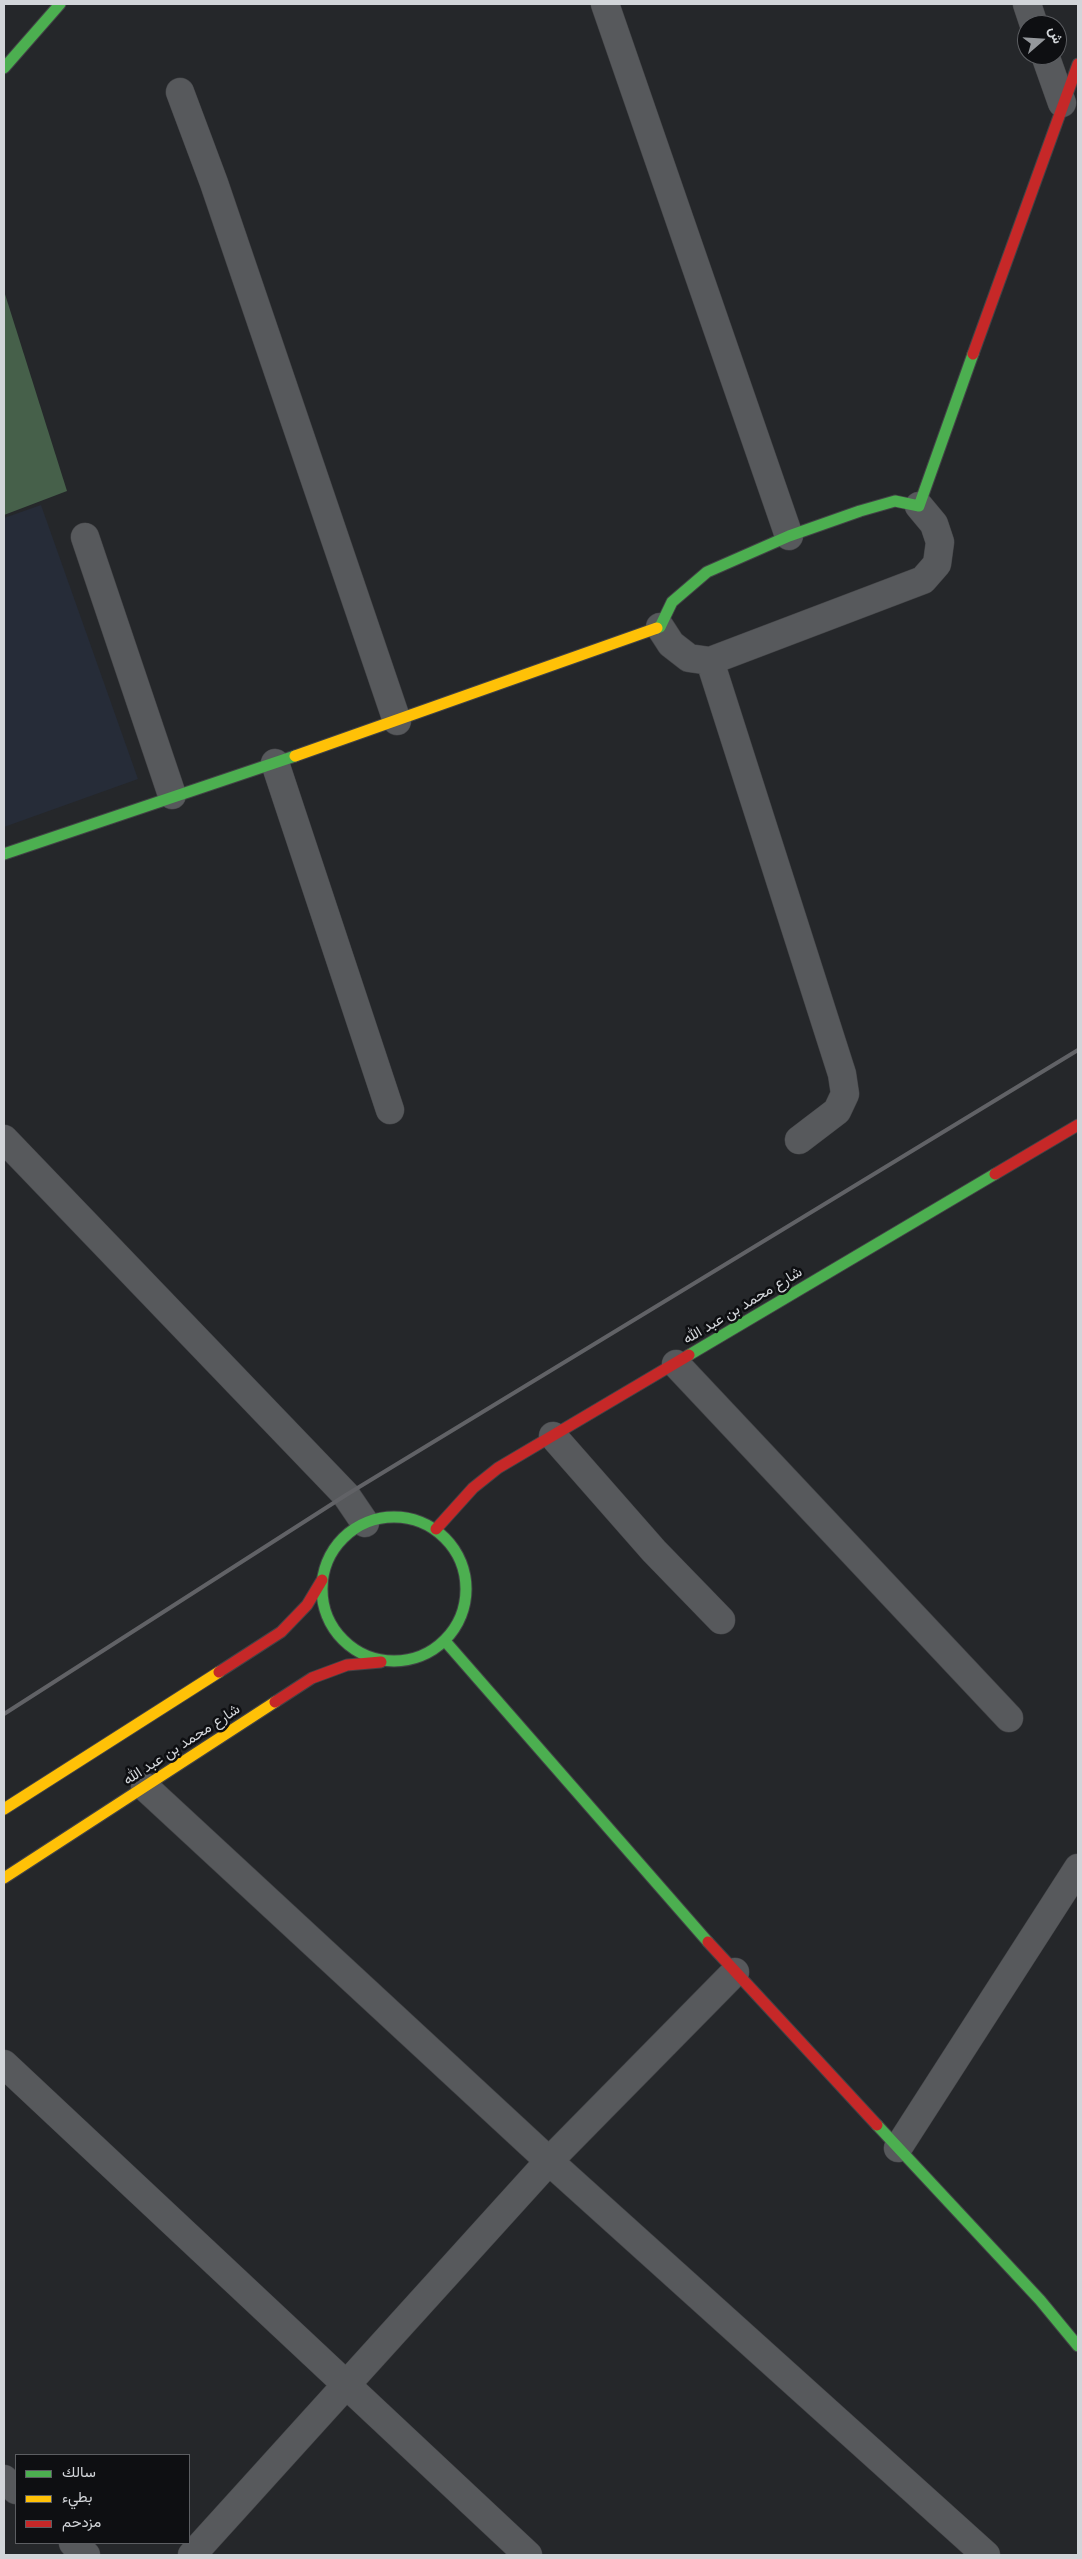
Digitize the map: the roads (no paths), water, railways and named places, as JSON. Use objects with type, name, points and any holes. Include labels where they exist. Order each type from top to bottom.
[{"type":"street","points":[[4,68],[60,4]]},
{"type":"street","points":[[605,4],[790,536]]},
{"type":"street","points":[[919,506],[1062,103],[1078,64]]},
{"type":"street","points":[[1049,65],[1062,103]]},
{"type":"street","points":[[180,92],[218,193],[398,721]]},
{"type":"street","points":[[4,854],[398,721],[660,627],[672,602],[688,586],[707,572],[790,536],[895,501],[919,506],[934,524],[940,542],[936,564],[923,580],[710,661],[689,658],[672,644],[660,627]]},
{"type":"street","points":[[85,537],[172,796]]},
{"type":"street","points":[[710,661],[843,1080],[845,1094],[837,1111],[799,1140]]},
{"type":"street","points":[[275,763],[390,1110]]},
{"type":"street","name":"شارع محمد بن عبد الله","points":[[436,1529],[473,1488],[498,1468],[1078,1125]]},
{"type":"street","points":[[4,1139],[346,1495],[365,1523]]},
{"type":"street","points":[[676,1364],[1009,1718]]},
{"type":"street","points":[[553,1436],[654,1551],[721,1620]]},
{"type":"street","points":[[396,1516],[417,1520],[436,1529],[451,1544],[462,1562],[467,1583],[466,1604],[461,1618],[445,1641],[428,1654],[414,1659],[386,1662],[364,1656],[346,1644],[331,1624],[322,1601],[322,1580],[328,1559],[340,1541],[375,1518],[396,1516]]},
{"type":"street","points":[[4,1809],[281,1632],[307,1604],[322,1580]]},
{"type":"street","points":[[445,1641],[735,1972],[1040,2300],[1078,2346]]},
{"type":"street","name":"شارع محمد بن عبد الله","points":[[4,1878],[312,1678],[347,1665],[386,1662]]},
{"type":"street","points":[[145,1787],[549,2161],[986,2555]]},
{"type":"street","points":[[898,2148],[1078,1868]]},
{"type":"street","points":[[192,2555],[549,2161],[735,1972]]},
{"type":"street","points":[[4,2064],[345,2386],[528,2555]]},
{"type":"street","points":[[4,2479],[15,2489]]},
{"type":"street","points":[[73,2544],[86,2555]]},
{"type":"railway","points":[[4,1714],[346,1495],[1078,1050]]}]
